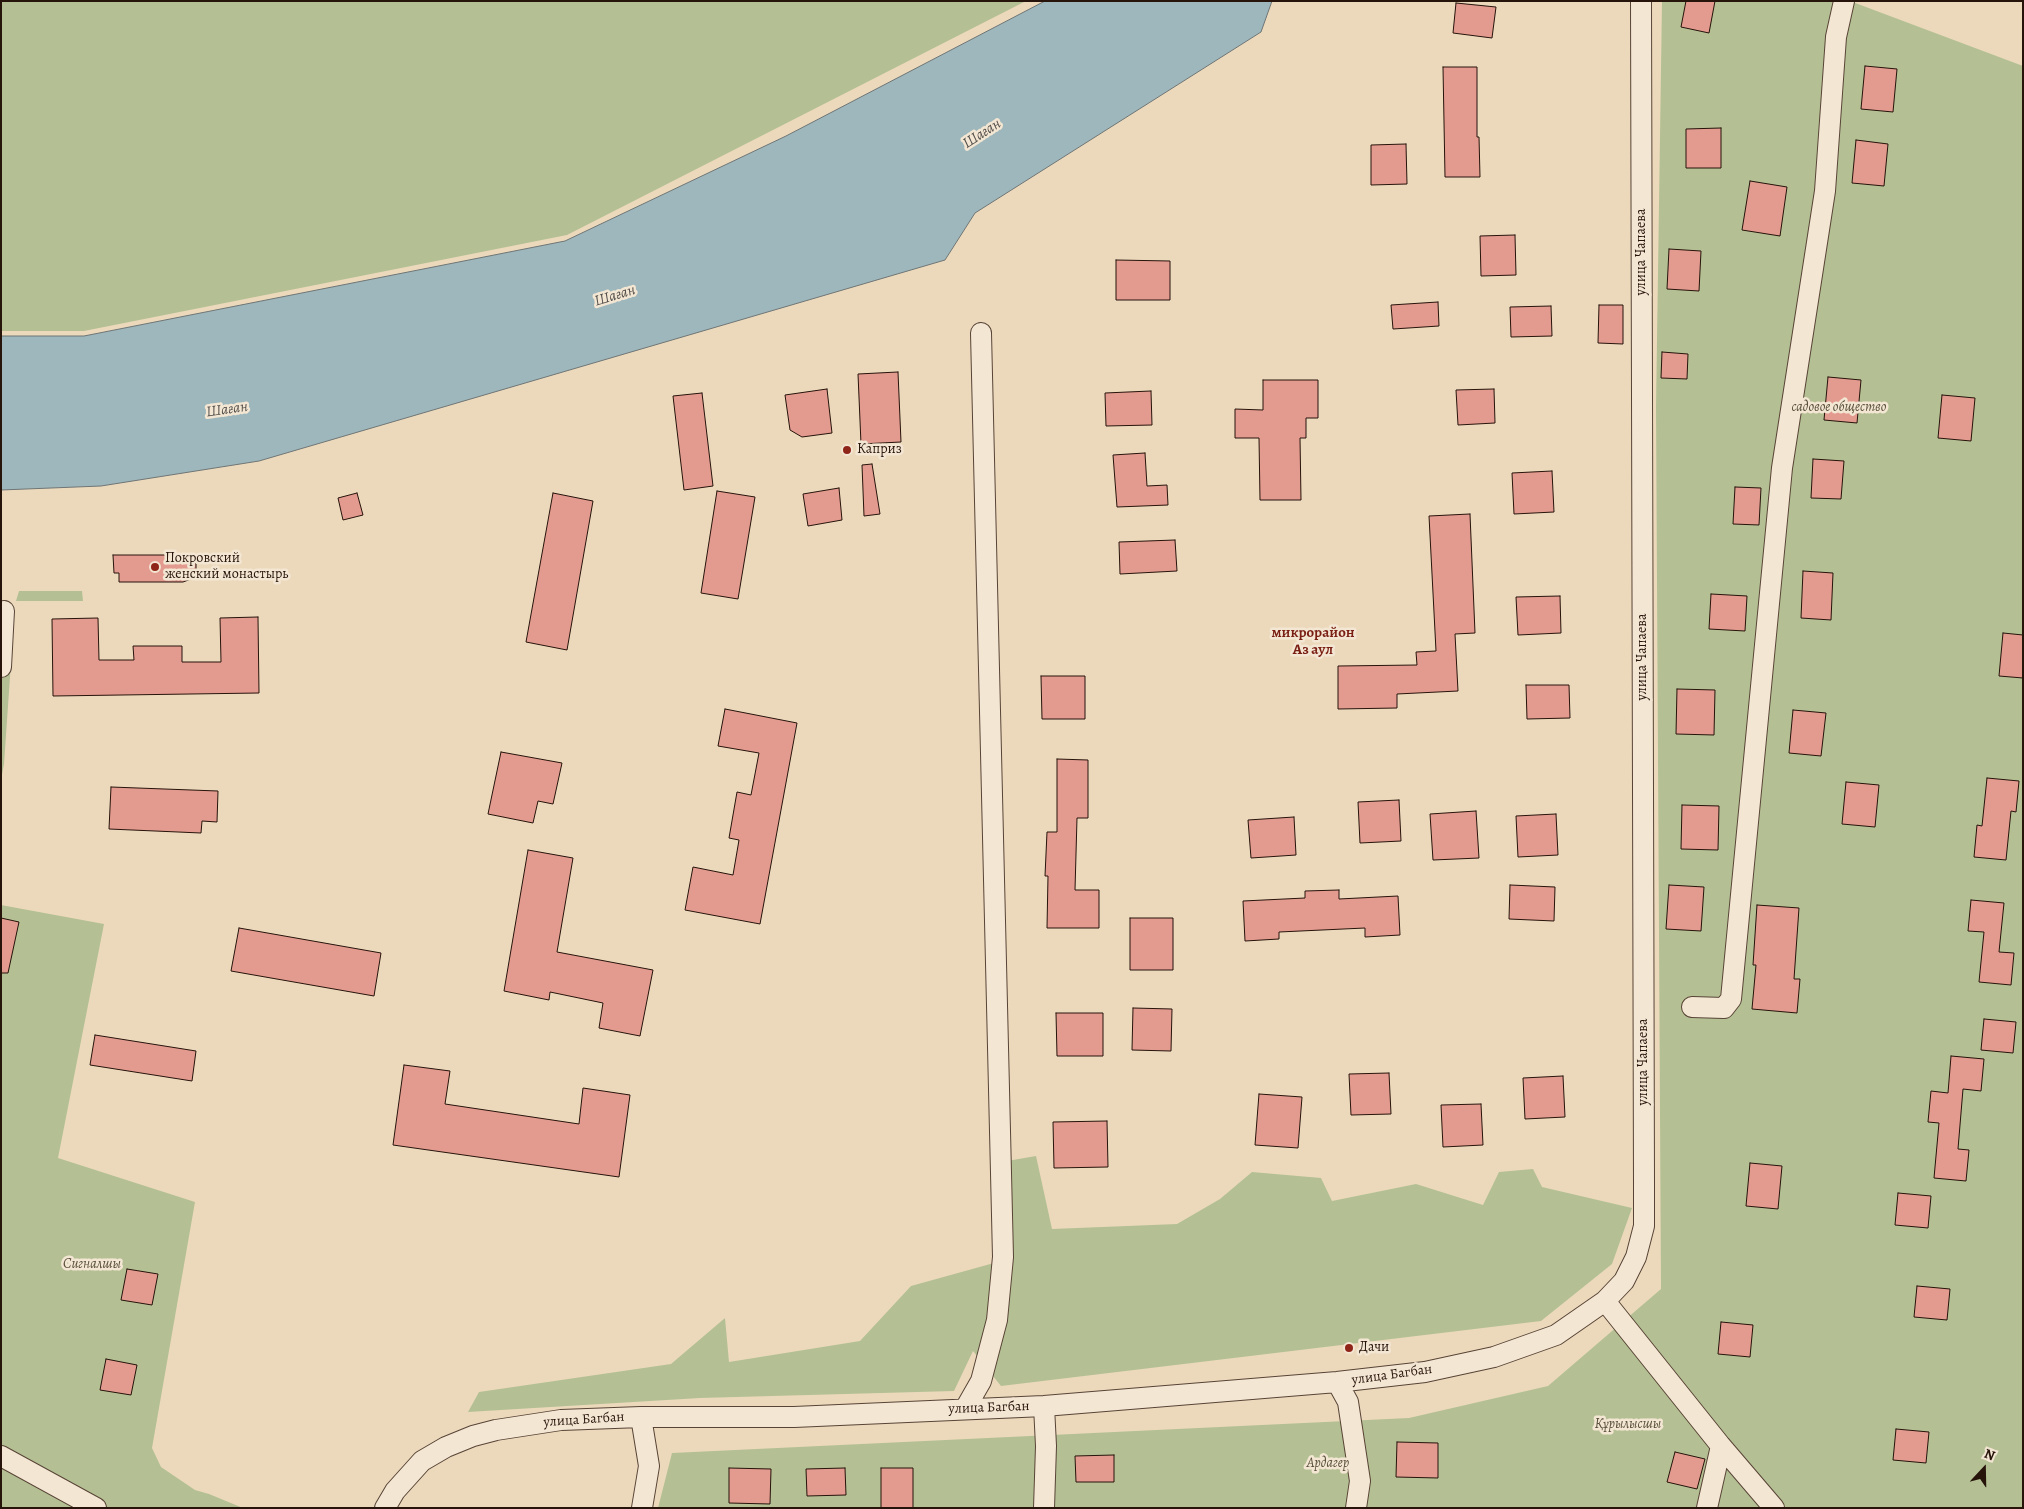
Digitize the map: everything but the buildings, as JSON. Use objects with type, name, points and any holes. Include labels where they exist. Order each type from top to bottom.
[{"type":"street","name":"улица Чапаева","points":[[1605,1300],[1624,1281],[1636,1257],[1644,1226],[1641,1]]},
{"type":"street","points":[[1692,1007],[1724,1008],[1732,999],[1782,468],[1825,191],[1836,37],[1844,1]]},
{"type":"street","points":[[965,1409],[981,1381],[997,1320],[1003,1256],[980,332]]},
{"type":"street","points":[[1,667],[4,612]]},
{"type":"street","name":"улица Багбан","points":[[385,1508],[395,1491],[422,1460],[446,1447],[473,1436],[527,1424],[561,1420],[640,1417],[794,1418],[1044,1406],[1337,1382],[1425,1372],[1494,1357],[1556,1335],[1605,1300]]},
{"type":"street","points":[[1605,1300],[1721,1446],[1774,1508]]},
{"type":"street","points":[[1337,1382],[1348,1402],[1360,1481],[1356,1508]]},
{"type":"street","points":[[1044,1406],[1046,1446],[1044,1508]]},
{"type":"street","points":[[640,1417],[650,1466],[642,1508]]},
{"type":"street","points":[[1707,1508],[1721,1446]]},
{"type":"street","points":[[1,1456],[96,1508]]},
{"type":"green space","points":[[1,1],[1026,1],[567,235],[84,331],[1,331]]},
{"type":"green space","name":"садовое общество","points":[[1662,1],[1850,1],[2023,66],[2023,1508],[658,1508],[672,1453],[1409,1418],[1548,1386],[1661,1289],[1656,407]]},
{"type":"green space","points":[[19,591],[82,591],[83,601],[16,601]]},
{"type":"green space","points":[[1,608],[14,619],[4,764],[1,780]]},
{"type":"green space","name":"Сигналшы","points":[[1,905],[104,924],[58,1158],[195,1202],[152,1448],[161,1467],[195,1490],[243,1508],[1,1508]]},
{"type":"green space","points":[[1036,1156],[1052,1229],[1177,1224],[1220,1199],[1252,1172],[1321,1178],[1332,1201],[1416,1184],[1483,1205],[1499,1172],[1533,1169],[1542,1187],[1632,1208],[1612,1264],[1541,1321],[1001,1386],[973,1351],[954,1391],[700,1398],[468,1412],[479,1392],[671,1364],[725,1318],[729,1362],[860,1341],[911,1286],[1012,1258],[1007,1161]]},
{"type":"water","name":"Шаған","points":[[1045,1],[1272,1],[1261,32],[975,213],[945,260],[259,461],[101,486],[1,490],[1,336],[84,336],[565,241],[786,136]]},
{"type":"place","name":"Каприз","points":[[847,450]]},
{"type":"place","name":"Покровский женский монастырь","points":[[155,567]]},
{"type":"place","name":"Дачи","points":[[1349,1348]]},
{"type":"district","name":"микрорайон Аз аул","points":[[1313,642]]},
{"type":"park label","name":"Құрылысшы","points":[[1628,1425]]},
{"type":"park label","name":"Ардагер","points":[[1328,1464]]}]
